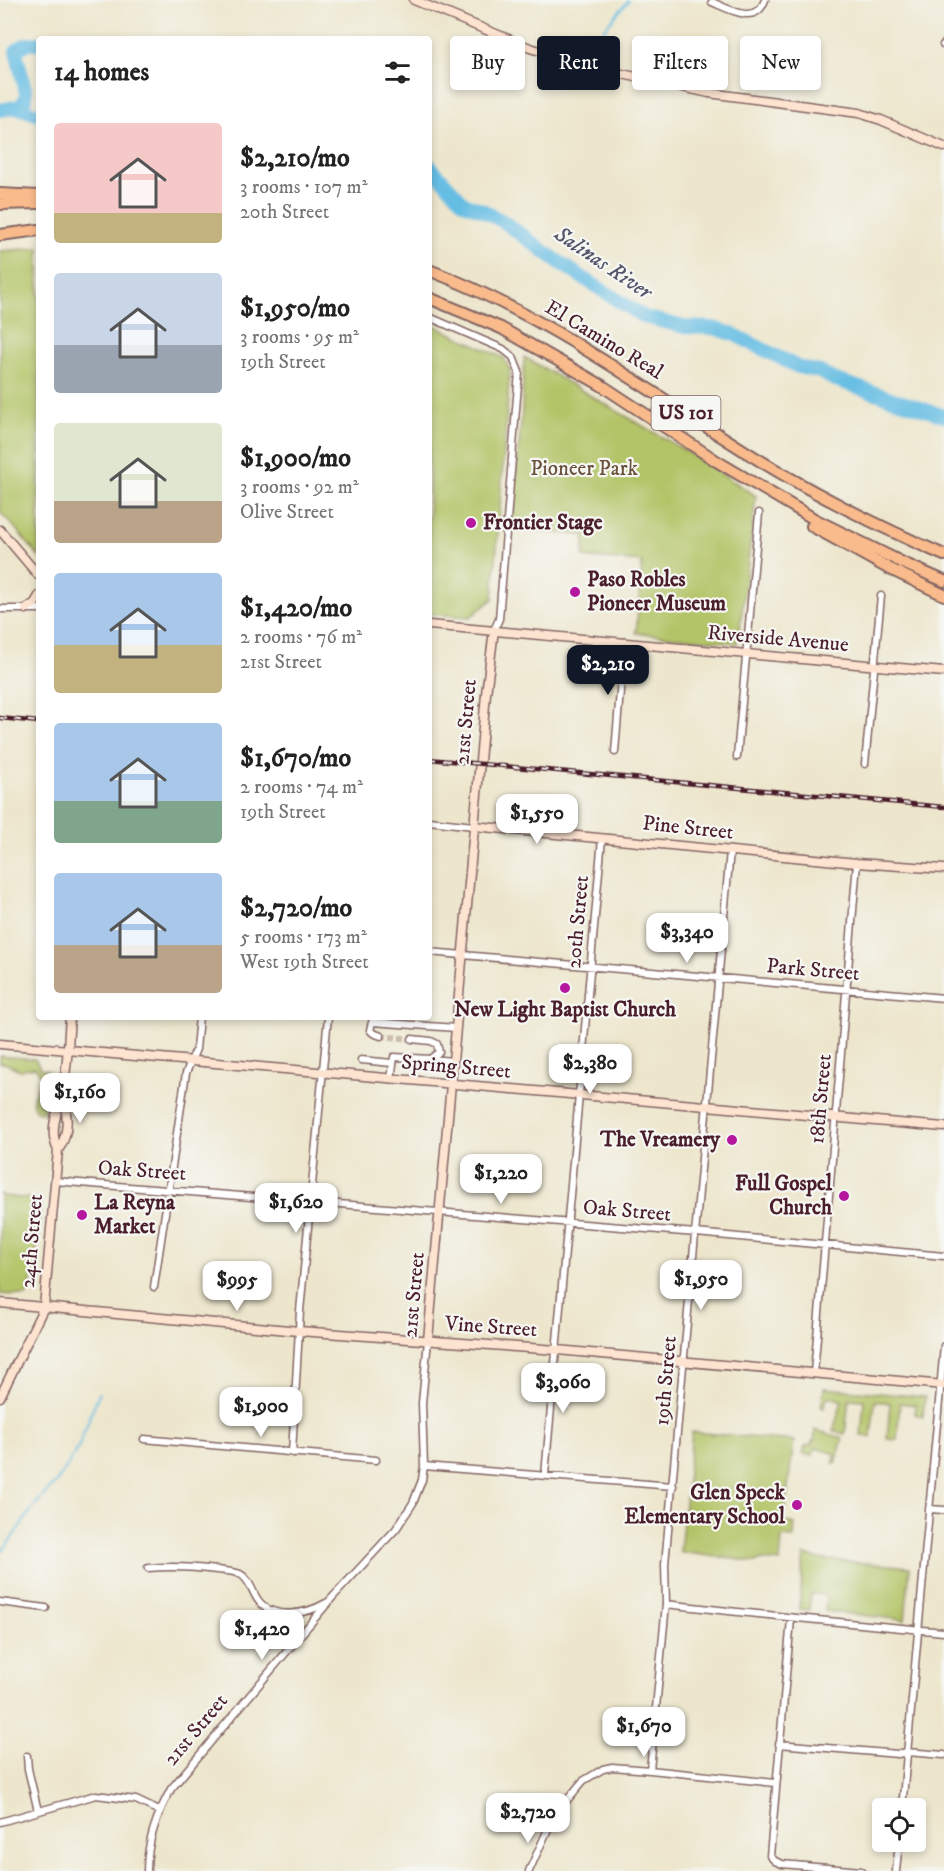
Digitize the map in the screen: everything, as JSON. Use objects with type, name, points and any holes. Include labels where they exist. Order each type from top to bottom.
[{"type":"highway","points":[[0,194],[36,195]]},
{"type":"highway","points":[[0,204],[36,203]]},
{"type":"highway","points":[[0,227],[36,228]]},
{"type":"highway","points":[[0,235],[36,229]]},
{"type":"highway","name":"El Camino Real","points":[[432,271],[561,333],[760,460],[842,507],[944,555]]},
{"type":"highway","name":"El Camino Real","points":[[432,299],[501,328],[521,339],[601,385],[718,462],[816,520],[944,581]]},
{"type":"highway","points":[[718,462],[726,474],[808,524],[888,568],[944,595]]},
{"type":"main road","points":[[414,0],[530,48],[604,70],[709,93],[859,113],[944,147]]},
{"type":"main road","points":[[0,530],[36,573]]},
{"type":"main road","points":[[26,609],[36,601]]},
{"type":"main road","name":"Riverside Avenue","points":[[432,625],[944,672]]},
{"type":"main road","name":"21st Street","points":[[428,1340],[487,684],[494,630]]},
{"type":"main road","name":"Pine Street","points":[[474,826],[857,863],[944,869]]},
{"type":"main road","name":"24th Street","points":[[0,1397],[44,1307],[58,1150],[65,1142],[68,1113],[62,1092],[70,1020]]},
{"type":"main road","name":"Spring Street","points":[[0,1044],[944,1127]]},
{"type":"main road","name":"Vine Street","points":[[0,1303],[299,1331],[556,1350],[942,1384]]},
{"type":"street","points":[[712,2],[747,15],[756,13],[765,0]]},
{"type":"street","points":[[432,318],[503,349],[513,357],[519,372],[499,619],[494,630]]},
{"type":"street","points":[[737,757],[759,513]]},
{"type":"street","points":[[865,764],[881,596]]},
{"type":"street","points":[[0,609],[36,609]]},
{"type":"street","points":[[615,752],[624,642]]},
{"type":"street","name":"Pine Street","points":[[432,821],[474,826]]},
{"type":"street","name":"20th Street","points":[[545,1475],[602,838]]},
{"type":"street","name":"19th Street","points":[[650,1770],[666,1604],[665,1564],[730,851]]},
{"type":"street","name":"18th Street","points":[[814,1373],[857,863]]},
{"type":"street","name":"Park Street","points":[[432,952],[944,998]]},
{"type":"street","points":[[154,1287],[186,1072],[196,1050],[199,1020]]},
{"type":"street","points":[[292,1454],[299,1331],[328,1020]]},
{"type":"street","points":[[381,1036],[370,1030],[372,1022],[456,1028]]},
{"type":"street","points":[[412,1039],[437,1044],[439,1052],[430,1059]]},
{"type":"street","points":[[391,1079],[392,1062],[396,1056],[453,1061]]},
{"type":"street","points":[[361,1060],[392,1062]]},
{"type":"street","name":"Oak Street","points":[[55,1181],[567,1222],[944,1256]]},
{"type":"street","name":"21st Street","points":[[147,1871],[153,1830],[159,1811],[171,1789],[332,1599],[405,1517],[418,1492],[424,1466],[422,1403],[428,1340]]},
{"type":"street","points":[[903,1798],[944,1346]]},
{"type":"street","points":[[144,1439],[376,1460]]},
{"type":"street","points":[[424,1466],[673,1486]]},
{"type":"street","points":[[929,1509],[944,1510]]},
{"type":"street","points":[[148,1568],[183,1565],[242,1575],[265,1609],[276,1612],[314,1610],[332,1599]]},
{"type":"street","points":[[0,1602],[46,1608]]},
{"type":"street","points":[[666,1604],[791,1619],[944,1632]]},
{"type":"street","points":[[791,1619],[770,1856],[782,1864],[861,1871]]},
{"type":"street","points":[[779,1743],[898,1754],[907,1752],[944,1755]]},
{"type":"street","points":[[27,1756],[38,1811]]},
{"type":"street","points":[[529,1871],[549,1827],[568,1799],[594,1773],[612,1767],[775,1783]]},
{"type":"street","points":[[0,1822],[96,1795],[136,1800],[159,1811]]},
{"type":"street","points":[[896,1871],[898,1852]]},
{"type":"green space","points":[[36,248],[36,553],[0,513],[0,251]]},
{"type":"green space","points":[[432,324],[504,358],[510,370],[493,599],[470,617],[432,614]]},
{"type":"green space","name":"Pioneer Park","points":[[524,357],[691,454],[756,496],[737,643],[636,633],[642,562],[583,557],[585,535],[511,529],[522,413]]},
{"type":"green space","points":[[0,1056],[35,1059],[41,1069],[48,1070],[46,1083],[35,1067],[20,1070],[0,1063]]},
{"type":"green space","points":[[41,1083],[47,1086],[44,1113],[36,1111],[32,1100]]},
{"type":"green space","points":[[0,1194],[40,1201],[34,1266],[26,1296],[0,1294]]},
{"type":"green space","points":[[824,1388],[925,1397],[923,1417],[915,1414],[916,1405],[900,1403],[897,1440],[887,1439],[890,1403],[875,1401],[871,1437],[861,1436],[864,1400],[849,1399],[845,1434],[833,1431],[842,1401],[828,1396],[824,1408],[821,1407]]},
{"type":"green space","points":[[815,1430],[843,1438],[836,1463],[833,1463],[836,1454],[815,1448],[812,1456],[802,1454],[806,1446],[811,1445],[814,1441]]},
{"type":"green space","points":[[692,1432],[794,1441],[783,1522],[795,1524],[794,1538],[782,1537],[780,1562],[763,1560],[755,1562],[680,1552]]},
{"type":"green space","points":[[804,1555],[821,1559],[910,1567],[905,1620],[825,1611],[826,1595],[811,1594],[809,1610],[799,1609]]},
{"type":"waterway","points":[[603,30],[629,0]]},
{"type":"waterway","name":"Salinas River","points":[[23,108],[26,93],[16,51],[26,44],[36,43]]},
{"type":"waterway","name":"Salinas River","points":[[0,110],[16,107],[36,114]]},
{"type":"waterway","name":"Salinas River","points":[[432,168],[464,203],[504,222],[563,265],[644,317],[684,327],[713,328],[733,334],[798,367],[820,372],[833,379],[944,416]]},
{"type":"waterway","points":[[0,1551],[5,1548],[35,1505],[58,1480],[78,1448],[99,1393]]},
{"type":"tunnel","points":[[381,1036],[412,1039]]},
{"type":"railway","points":[[0,718],[36,722]]},
{"type":"railway","points":[[432,759],[944,807]]},
{"type":"place","name":"Frontier Stage","points":[[471,523]]},
{"type":"place","name":"Paso Robles Pioneer Museum","points":[[575,592]]},
{"type":"place","name":"New Light Baptist Church","points":[[565,988]]},
{"type":"place","name":"The Vreamery","points":[[732,1140]]},
{"type":"place","name":"Full Gospel Church","points":[[844,1196]]},
{"type":"place","name":"La Reyna Market","points":[[82,1215]]},
{"type":"place","name":"Glen Speck Elementary School","points":[[797,1505]]}]
